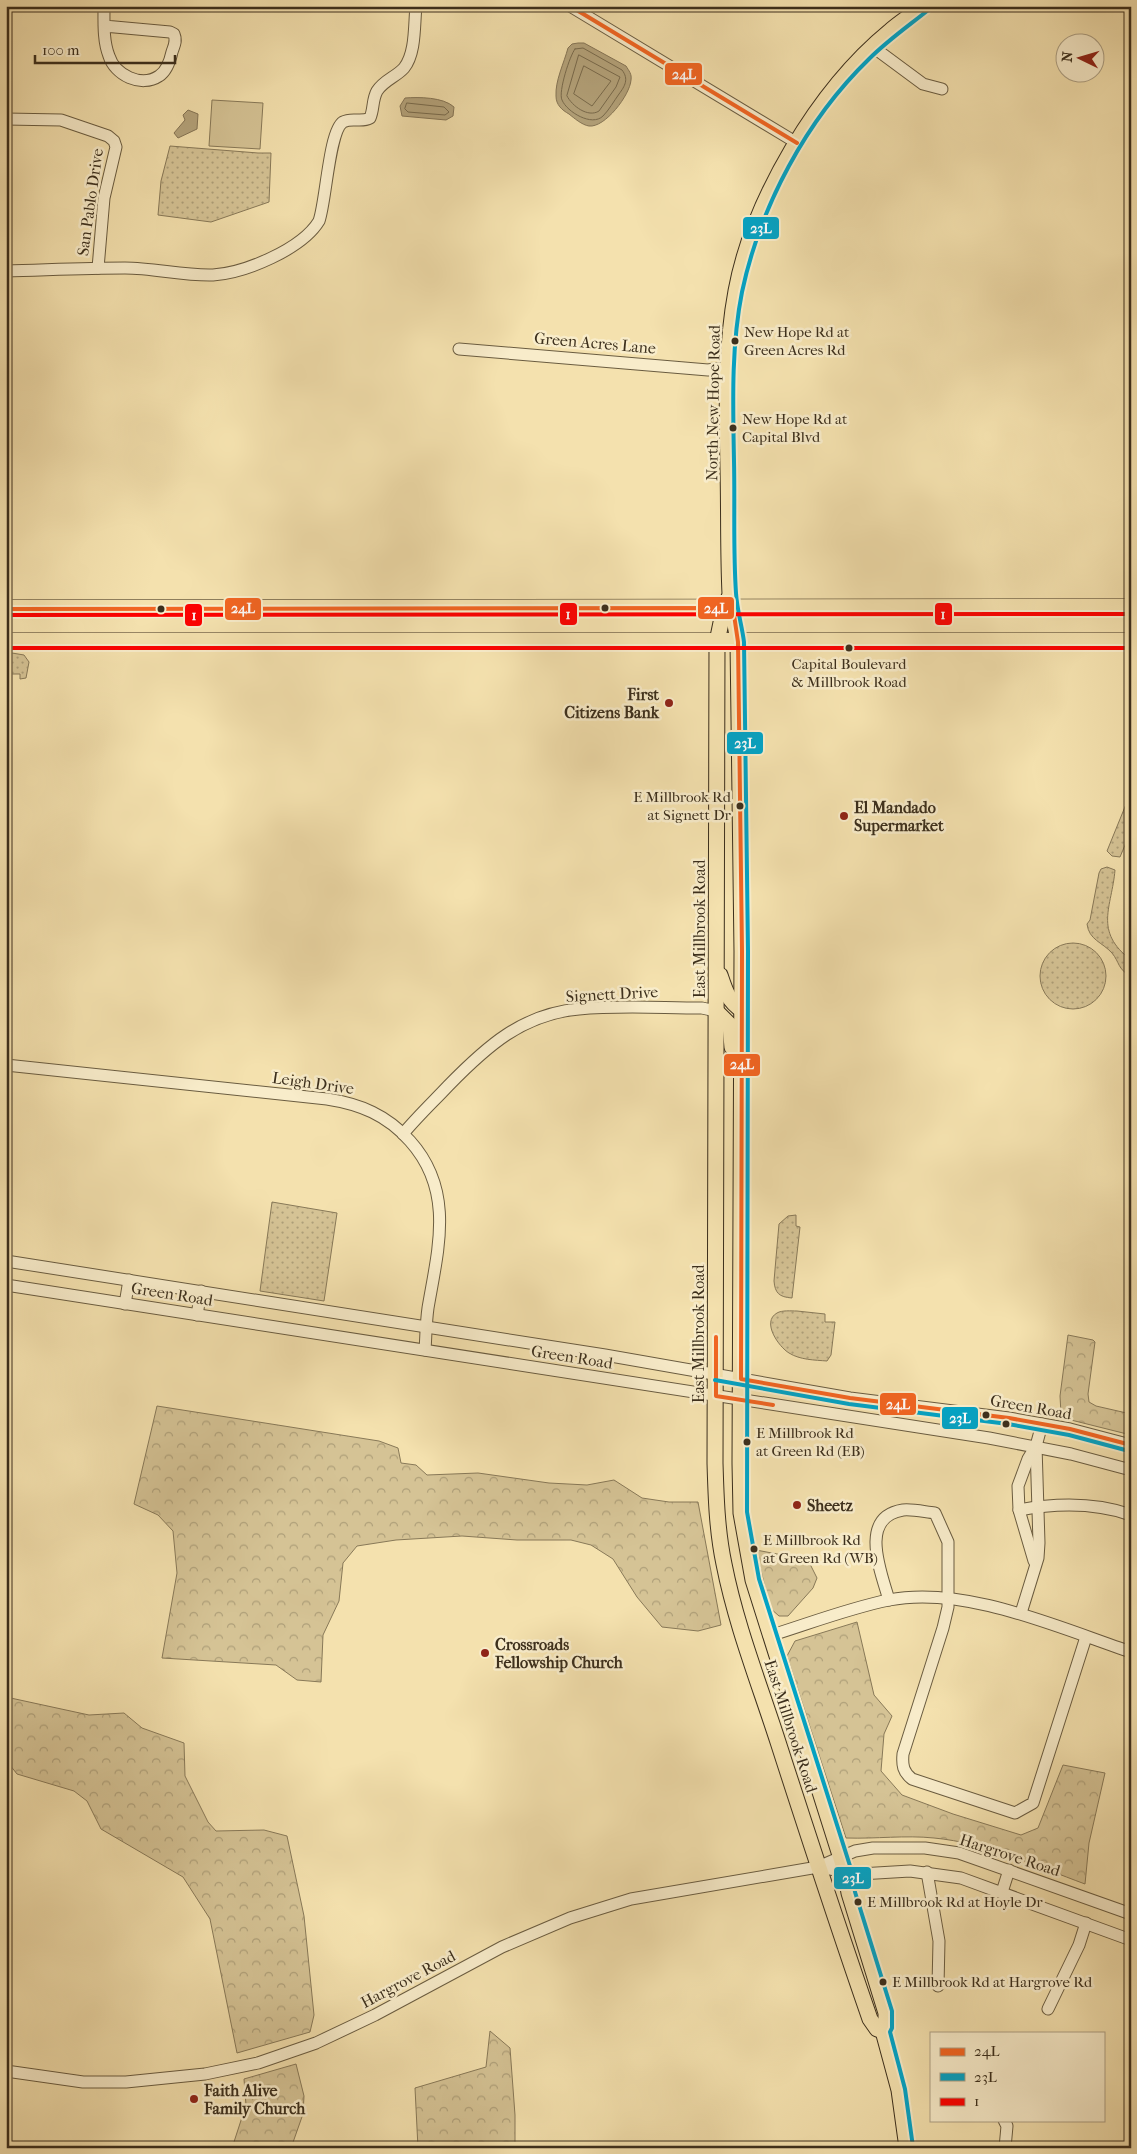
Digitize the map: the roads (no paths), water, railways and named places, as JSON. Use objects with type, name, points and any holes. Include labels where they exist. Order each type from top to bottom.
[{"type":"highway","points":[[6,609],[729,604],[1131,608]]},
{"type":"highway","points":[[6,642],[1131,642]]},
{"type":"main road","name":"North New Hope Road","points":[[738,642],[729,604],[728,368],[733,308],[746,252],[771,190],[797,143],[826,99],[873,47],[923,6]]},
{"type":"main road","name":"East Millbrook Road","points":[[729,604],[717,642],[716,1495],[724,1564],[737,1614],[818,1867],[870,2019],[877,2029],[883,2031]]},
{"type":"main road","name":"East Millbrook Road","points":[[738,642],[742,1010],[740,1471],[743,1530],[752,1580],[842,1864],[886,2013],[886,2027],[883,2031],[899,2090],[907,2148]]},
{"type":"main road","points":[[716,964],[726,993],[734,1005],[742,1010]]},
{"type":"main road","points":[[716,1010],[727,1021],[732,1030],[732,1076],[742,1109]]},
{"type":"street","points":[[104,6],[104,26],[109,58],[120,73],[140,80],[153,79],[164,71],[170,62],[176,42],[174,34],[104,26]]},
{"type":"street","points":[[6,271],[142,268],[213,275],[264,260],[294,245],[313,230],[321,216],[330,159],[339,126],[348,120],[366,120],[370,118],[372,102],[378,90],[385,81],[406,66],[412,47],[416,6]]},
{"type":"street","points":[[570,6],[797,143]]},
{"type":"street","points":[[873,47],[923,84],[942,89]]},
{"type":"street","name":"San Pablo Drive","points":[[6,119],[61,120],[108,136],[114,141],[116,147],[104,198],[98,268]]},
{"type":"street","name":"Green Acres Lane","points":[[459,349],[708,370],[728,368]]},
{"type":"street","name":"Signett Drive","points":[[404,1134],[491,1044],[520,1026],[545,1016],[578,1009],[702,1008],[716,1010]]},
{"type":"street","name":"Leigh Drive","points":[[6,1065],[338,1101],[356,1104],[373,1111],[404,1134],[420,1152],[429,1169],[438,1196],[440,1235],[426,1327],[425,1350]]},
{"type":"street","name":"Green Road","points":[[6,1261],[716,1374],[850,1398],[1009,1418],[1131,1445]]},
{"type":"street","points":[[125,1304],[129,1280]]},
{"type":"street","name":"Green Road","points":[[6,1285],[1036,1446],[1131,1470]]},
{"type":"street","points":[[196,1315],[201,1291]]},
{"type":"street","points":[[847,1416],[850,1398]]},
{"type":"street","points":[[1035,1568],[1031,1545],[1019,1510],[1018,1486],[1028,1459],[1036,1446],[1042,1424]]},
{"type":"street","points":[[1021,1613],[1035,1568],[1039,1543],[1036,1446]]},
{"type":"street","points":[[1019,1510],[1038,1506],[1086,1504],[1131,1515]]},
{"type":"street","points":[[889,1600],[878,1558],[875,1535],[885,1517],[903,1510],[935,1513],[948,1542],[949,1599],[943,1628],[903,1754],[902,1766],[906,1775],[912,1779],[1015,1813],[1033,1803],[1086,1637]]},
{"type":"street","points":[[769,1636],[889,1600],[925,1596],[1021,1613],[1131,1652]]},
{"type":"street","name":"Hargrove Road","points":[[842,1864],[855,1851],[873,1848],[925,1848],[959,1853],[1131,1914]]},
{"type":"street","name":"Hargrove Road","points":[[6,2071],[83,2082],[126,2082],[205,2074],[258,2063],[316,2043],[375,2015],[502,1947],[552,1924],[578,1915],[631,1899],[842,1864],[860,1874],[894,1871],[927,1872],[960,1878],[1131,1940]]},
{"type":"street","points":[[1002,1892],[1009,1870]]},
{"type":"street","points":[[927,1872],[939,1941],[938,1986]]},
{"type":"street","points":[[1048,2010],[1079,1945],[1086,1924]]},
{"type":"street","points":[[1005,2122],[1005,2148]]},
{"type":"water","points":[[584,43],[626,66],[631,76],[630,86],[616,109],[602,122],[595,125],[589,126],[578,121],[558,105],[556,99],[557,84],[568,48],[572,44]]},
{"type":"water","points":[[405,98],[444,101],[454,107],[453,116],[446,120],[402,116],[400,106]]},
{"type":"water","points":[[188,110],[198,114],[197,129],[178,138],[174,133],[185,120],[183,115]]},
{"type":"place","name":"New Hope Rd at Green Acres Rd","points":[[735,341]]},
{"type":"place","name":"New Hope Rd at Capital Blvd","points":[[733,428]]},
{"type":"place","name":"Capital Boulevard & Millbrook Road","points":[[849,648]]},
{"type":"place","name":"First Citizens Bank","points":[[669,703]]},
{"type":"place","name":"E Millbrook Rd at Signett Dr","points":[[740,806]]},
{"type":"place","name":"El Mandado Supermarket","points":[[844,816]]},
{"type":"place","name":"E Millbrook Rd at Green Rd (EB)","points":[[747,1442]]},
{"type":"place","name":"Sheetz","points":[[797,1505]]},
{"type":"place","name":"E Millbrook Rd at Green Rd (WB)","points":[[754,1549]]},
{"type":"place","name":"Crossroads Fellowship Church","points":[[485,1653]]},
{"type":"place","name":"E Millbrook Rd at Hoyle Dr","points":[[858,1902]]},
{"type":"place","name":"E Millbrook Rd at Hargrove Rd","points":[[883,1982]]},
{"type":"place","name":"Faith Alive Family Church","points":[[194,2099]]}]
